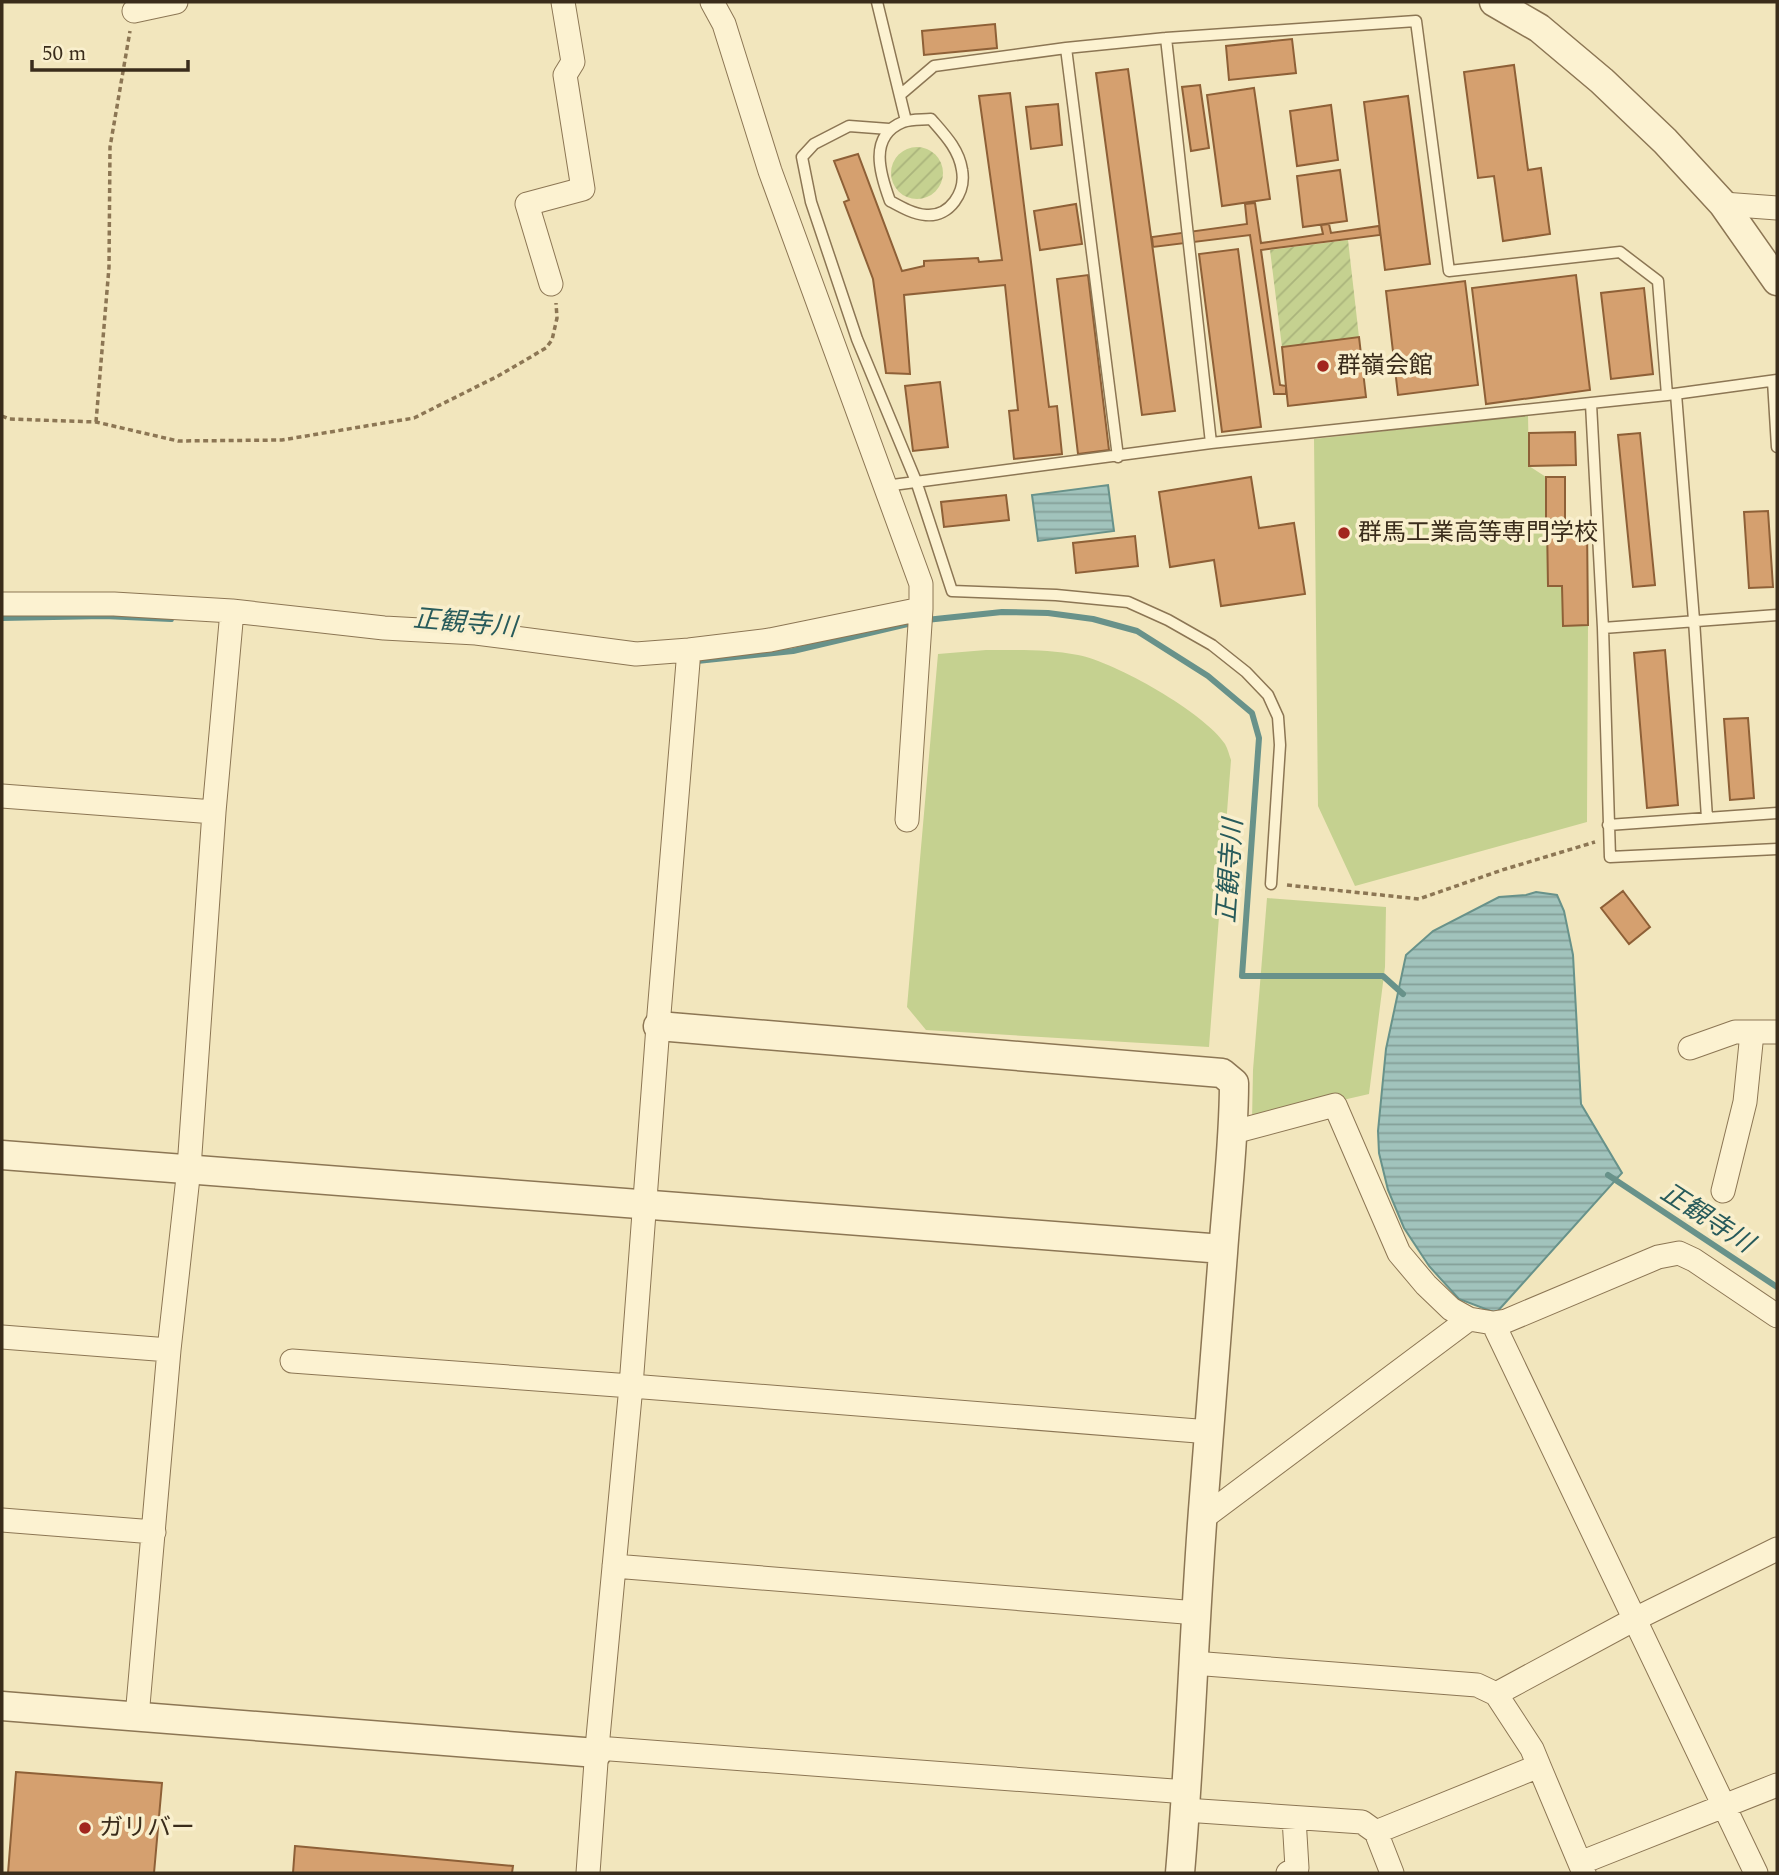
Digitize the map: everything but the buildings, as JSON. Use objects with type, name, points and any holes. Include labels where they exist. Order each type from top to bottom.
[{"type":"street","points":[[134,10],[176,2]]},
{"type":"street","points":[[551,284],[527,204],[583,189],[565,75],[573,62],[564,2]]},
{"type":"street","points":[[712,2],[724,24],[770,171],[921,584],[907,820]]},
{"type":"street","points":[[1494,2],[1539,28],[1602,81],[1665,141],[1723,204],[1777,281]]},
{"type":"street","points":[[1723,204],[1777,208]]},
{"type":"street","points":[[2,604],[114,604],[232,611],[384,628],[476,633],[636,654],[770,640],[921,609]]},
{"type":"street","points":[[137,1717],[188,1168],[214,812],[232,611]]},
{"type":"street","points":[[588,1873],[631,1386],[688,650]]},
{"type":"street","points":[[2,796],[214,812]]},
{"type":"street","points":[[658,1026],[1222,1073],[1234,1083],[1234,1132],[1209,1432],[1180,1873]]},
{"type":"street","points":[[1690,1048],[1735,1032],[1777,1032]]},
{"type":"street","points":[[1723,1191],[1745,1102],[1752,1033]]},
{"type":"street","points":[[1234,1132],[1335,1105],[1399,1252],[1426,1285],[1451,1309],[1469,1319],[1506,1321],[1658,1257],[1679,1253],[1694,1260],[1777,1317]]},
{"type":"street","points":[[2,1155],[1223,1250]]},
{"type":"street","points":[[1203,1518],[1469,1319]]},
{"type":"street","points":[[1493,1322],[1756,1873]]},
{"type":"street","points":[[2,1337],[169,1350]]},
{"type":"street","points":[[292,1361],[1209,1432]]},
{"type":"street","points":[[2,1520],[154,1532]]},
{"type":"street","points":[[1496,1694],[1635,1619],[1777,1549]]},
{"type":"street","points":[[614,1566],[1197,1613]]},
{"type":"street","points":[[1193,1663],[1477,1685],[1496,1694],[1532,1749],[1582,1868],[1777,1785]]},
{"type":"street","points":[[2,1706],[597,1750],[1186,1801],[1294,1818],[1362,1822],[1376,1832],[1392,1873]]},
{"type":"street","points":[[1376,1832],[1539,1766]]},
{"type":"street","points":[[1288,1873],[1297,1868],[1294,1818]]},
{"type":"lane","points":[[877,2],[906,121]]},
{"type":"lane","points":[[900,95],[934,66],[1166,38],[1416,21],[1449,271],[1620,252],[1658,281],[1694,620],[1707,818]]},
{"type":"lane","points":[[1166,38],[1211,443]]},
{"type":"lane","points":[[1066,48],[1118,457]]},
{"type":"lane","points":[[889,129],[879,151],[881,176],[890,201],[928,215],[949,209],[960,194],[962,171],[952,143],[932,119],[906,121],[889,129],[849,126],[814,144],[802,157],[811,202],[858,339],[916,481],[952,591],[1056,595],[1128,602],[1168,620],[1212,645],[1246,672],[1268,695],[1278,717],[1280,745],[1271,884]]},
{"type":"lane","points":[[885,486],[1211,443],[1672,395],[1775,380],[1777,447]]},
{"type":"lane","points":[[1591,404],[1603,628],[1610,857],[1777,849]]},
{"type":"lane","points":[[1603,628],[1777,615]]},
{"type":"lane","points":[[1608,825],[1777,813]]},
{"type":"path","points":[[96,422],[109,267],[110,147],[134,10]]},
{"type":"path","points":[[2,416],[9,419],[96,422],[178,441],[282,440],[414,418],[498,376],[546,348],[552,340],[557,318],[551,284]]},
{"type":"path","points":[[1271,884],[1419,899],[1609,837]]},
{"type":"green space","points":[[917,147],[927,149],[935,155],[941,163],[941,183],[935,191],[927,197],[917,199],[907,197],[899,191],[893,183],[891,173],[893,163],[899,155],[907,149]]},
{"type":"green space","points":[[1348,240],[1359,337],[1282,347],[1270,250]]},
{"type":"green space","points":[[1528,415],[1529,466],[1546,477],[1548,586],[1562,586],[1563,625],[1588,625],[1587,822],[1355,886],[1318,806],[1314,439]]},
{"type":"green space","points":[[986,650],[1055,652],[1094,660],[1135,678],[1179,704],[1199,718],[1225,744],[1231,760],[1209,1047],[926,1030],[907,1007],[938,654]]},
{"type":"green space","points":[[1267,898],[1386,907],[1385,967],[1369,1094],[1252,1121],[1253,1070]]},
{"type":"water","points":[[1108,485],[1114,531],[1038,541],[1032,495]]},
{"type":"water","points":[[1536,892],[1557,895],[1564,911],[1573,955],[1581,1104],[1622,1173],[1496,1313],[1459,1299],[1429,1266],[1404,1228],[1388,1190],[1379,1153],[1378,1131],[1386,1049],[1406,955],[1433,931],[1499,897]]},
{"type":"waterway","name":"正観寺川","points":[[926,620],[1002,612],[1048,613],[1093,619],[1137,631],[1208,676],[1252,713],[1259,738],[1242,976],[1383,976],[1403,994]]},
{"type":"waterway","name":"正観寺川","points":[[2,618],[104,616],[171,619]]},
{"type":"waterway","name":"正観寺川","points":[[697,661],[793,651],[916,622]]},
{"type":"waterway","name":"正観寺川","points":[[1608,1175],[1777,1287]]},
{"type":"place","name":"群嶺会館","points":[[1323,366]]},
{"type":"place","name":"群馬工業高等専門学校","points":[[1344,533]]},
{"type":"place","name":"ガリバー","points":[[85,1828]]}]
